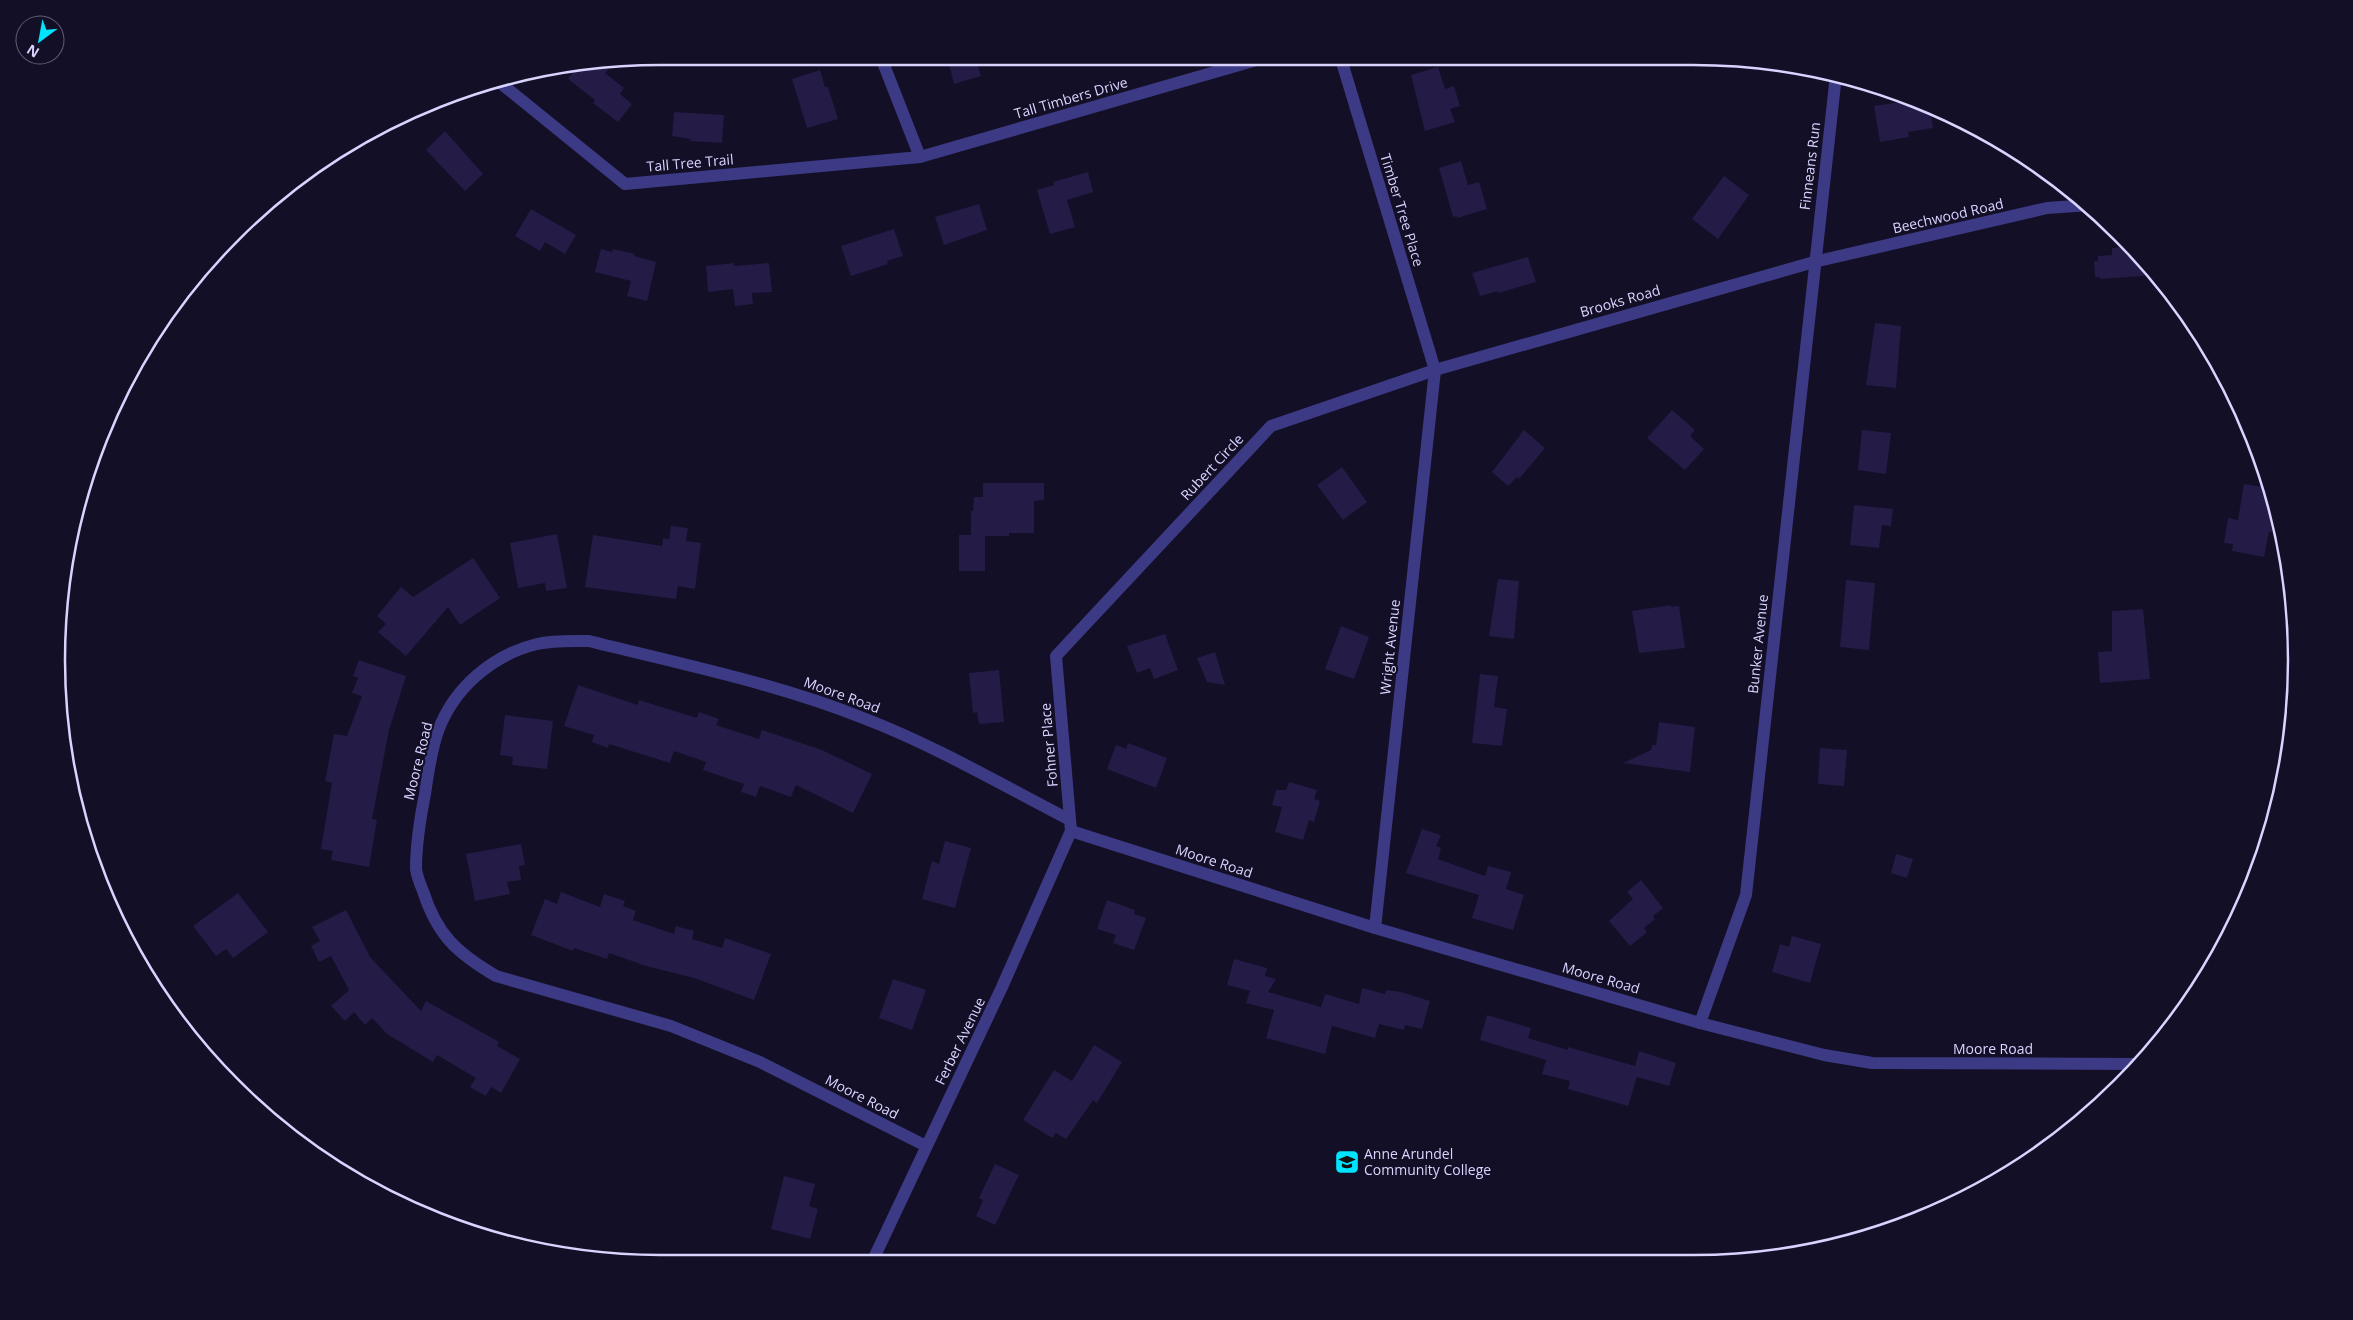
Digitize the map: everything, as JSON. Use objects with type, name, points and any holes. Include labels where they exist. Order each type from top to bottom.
[{"type":"street","points":[[884,65],[920,157]]},
{"type":"street","name":"Tall Timbers Drive","points":[[920,157],[1239,65]]},
{"type":"street","name":"Timber Tree Place","points":[[1343,65],[1435,370]]},
{"type":"street","name":"Finneans Run","points":[[1814,262],[1835,82]]},
{"type":"street","name":"Tall Tree Trail","points":[[504,86],[625,184],[920,157]]},
{"type":"street","name":"Beechwood Road","points":[[1814,262],[2047,208],[2077,206]]},
{"type":"street","name":"Brooks Road","points":[[1435,370],[1814,262]]},
{"type":"street","name":"Bunker Avenue","points":[[1700,1023],[1746,895],[1814,262]]},
{"type":"street","name":"Rubert Circle","points":[[1056,656],[1271,426],[1435,370]]},
{"type":"street","name":"Wright Avenue","points":[[1375,928],[1435,370]]},
{"type":"street","name":"Moore Road","points":[[926,1146],[760,1062],[671,1026],[496,976],[474,963],[452,946],[430,913],[416,871],[417,836],[438,732],[448,709],[463,688],[486,667],[512,653],[536,644],[562,640],[589,641],[789,692],[864,718],[922,745],[1071,826],[1375,928],[1700,1023],[1824,1056],[1872,1064],[2129,1064]]},
{"type":"street","name":"Fohner Place","points":[[1056,656],[1071,826]]},
{"type":"street","name":"Ferber Avenue","points":[[875,1255],[1002,987],[1071,826]]},
{"type":"building","points":[[949,65],[978,65],[981,76],[954,84]]},
{"type":"building","points":[[1438,67],[1445,89],[1454,86],[1460,106],[1450,109],[1455,122],[1425,131],[1411,75]]},
{"type":"building","points":[[605,68],[608,70],[605,73],[624,88],[620,94],[632,104],[618,122],[593,103],[595,100],[568,79],[573,72]]},
{"type":"building","points":[[820,70],[825,87],[828,87],[838,119],[807,128],[792,79]]},
{"type":"building","points":[[1899,102],[1921,110],[1931,114],[1933,128],[1908,132],[1909,137],[1880,142],[1874,106]]},
{"type":"building","points":[[674,112],[724,115],[722,143],[689,141],[691,139],[672,136]]},
{"type":"building","points":[[445,131],[483,174],[465,191],[426,150]]},
{"type":"building","points":[[1461,161],[1468,185],[1479,182],[1487,209],[1457,218],[1457,216],[1453,217],[1439,168]]},
{"type":"building","points":[[1088,172],[1093,192],[1067,200],[1075,227],[1050,234],[1037,190],[1054,185],[1053,182]]},
{"type":"building","points":[[1724,176],[1749,195],[1718,239],[1692,219]]},
{"type":"building","points":[[979,204],[987,230],[944,245],[935,217]]},
{"type":"building","points":[[531,209],[576,235],[565,254],[545,242],[540,251],[515,236]]},
{"type":"building","points":[[894,229],[903,256],[887,261],[888,264],[851,276],[841,246]]},
{"type":"building","points":[[2122,247],[2146,276],[2100,279],[2100,277],[2095,277],[2094,261],[2098,261],[2098,256],[2112,255],[2112,248]]},
{"type":"building","points":[[601,249],[612,252],[613,249],[635,254],[634,256],[656,262],[647,301],[627,296],[631,281],[595,272]]},
{"type":"building","points":[[1528,257],[1536,282],[1480,296],[1472,273]]},
{"type":"building","points":[[734,263],[734,266],[769,263],[772,292],[752,293],[753,304],[735,306],[733,289],[708,292],[706,266]]},
{"type":"building","points":[[1875,323],[1901,326],[1896,388],[1866,385]]},
{"type":"building","points":[[1672,410],[1695,430],[1690,436],[1704,449],[1685,470],[1647,438]]},
{"type":"building","points":[[1524,430],[1545,448],[1519,479],[1517,477],[1508,486],[1492,472]]},
{"type":"building","points":[[1862,430],[1891,433],[1886,474],[1858,470]]},
{"type":"building","points":[[1342,467],[1367,502],[1343,520],[1317,485]]},
{"type":"building","points":[[983,483],[1044,483],[1044,500],[1034,501],[1034,533],[1009,533],[1009,536],[985,536],[985,571],[959,571],[959,535],[971,535],[971,511],[973,511],[974,497],[983,497]]},
{"type":"building","points":[[2244,484],[2262,487],[2273,526],[2272,532],[2269,532],[2264,557],[2232,551],[2233,544],[2224,543],[2228,518],[2238,520]]},
{"type":"building","points":[[1854,505],[1893,509],[1891,526],[1882,525],[1879,548],[1850,545]]},
{"type":"building","points":[[671,526],[688,528],[686,541],[701,543],[695,589],[678,586],[676,599],[585,587],[593,535],[662,546],[663,538],[669,539]]},
{"type":"building","points":[[557,534],[567,588],[546,591],[545,583],[518,588],[510,543]]},
{"type":"building","points":[[473,558],[500,598],[460,625],[448,607],[406,656],[378,632],[386,624],[377,616],[401,587],[413,597]]},
{"type":"building","points":[[1498,579],[1519,581],[1514,639],[1489,636]]},
{"type":"building","points":[[1846,580],[1875,583],[1869,650],[1840,647]]},
{"type":"building","points":[[1671,605],[1671,607],[1679,606],[1685,648],[1639,653],[1632,611]]},
{"type":"building","points":[[2143,609],[2150,679],[2100,683],[2098,652],[2112,651],[2112,611]]},
{"type":"building","points":[[1341,626],[1369,637],[1354,679],[1325,669]]},
{"type":"building","points":[[1165,634],[1178,670],[1154,679],[1150,668],[1137,673],[1127,646]]},
{"type":"building","points":[[1215,652],[1225,685],[1207,682],[1197,658]]},
{"type":"building","points":[[359,660],[406,676],[389,730],[372,819],[377,820],[369,867],[331,860],[333,851],[321,849],[332,783],[325,781],[334,734],[347,736],[362,696],[352,693],[358,678],[353,676]]},
{"type":"building","points":[[999,670],[1004,722],[979,724],[977,712],[973,713],[969,673]]},
{"type":"building","points":[[1480,674],[1498,676],[1494,707],[1507,709],[1502,746],[1472,743]]},
{"type":"building","points":[[578,685],[638,705],[639,700],[697,718],[699,712],[719,719],[716,725],[759,739],[762,730],[822,750],[872,774],[853,813],[796,785],[791,797],[760,786],[756,797],[741,792],[744,784],[703,770],[706,762],[674,751],[670,763],[609,744],[608,748],[592,742],[594,735],[564,726]]},
{"type":"building","points":[[505,715],[553,721],[547,769],[512,765],[513,757],[500,755]]},
{"type":"building","points":[[1659,722],[1695,727],[1690,772],[1623,763],[1651,750],[1652,745],[1656,745]]},
{"type":"building","points":[[1128,743],[1167,758],[1156,788],[1107,769],[1116,745],[1126,749]]},
{"type":"building","points":[[1820,748],[1847,750],[1844,786],[1818,784]]},
{"type":"building","points":[[1289,782],[1317,790],[1314,799],[1320,801],[1314,822],[1309,820],[1303,840],[1275,832],[1282,807],[1272,805],[1276,790],[1286,790]]},
{"type":"building","points":[[1422,829],[1441,835],[1436,846],[1441,848],[1438,859],[1485,876],[1488,866],[1511,872],[1506,889],[1524,895],[1513,930],[1472,918],[1479,895],[1406,873]]},
{"type":"building","points":[[945,841],[971,848],[955,908],[922,899],[932,861],[939,864]]},
{"type":"building","points":[[521,844],[525,865],[519,866],[521,880],[507,882],[510,894],[475,901],[466,854]]},
{"type":"building","points":[[1896,854],[1913,859],[1907,878],[1891,873]]},
{"type":"building","points":[[1641,880],[1663,908],[1653,916],[1655,919],[1644,928],[1647,932],[1630,946],[1609,921],[1633,899],[1627,892]]},
{"type":"building","points":[[561,892],[600,907],[604,894],[625,901],[623,906],[636,911],[633,920],[674,934],[676,926],[694,931],[692,939],[722,948],[725,938],[771,954],[754,1000],[694,978],[646,966],[609,953],[607,959],[574,948],[573,951],[531,935],[545,899],[557,904]]},
{"type":"building","points":[[238,893],[268,932],[233,958],[226,949],[216,956],[193,926]]},
{"type":"building","points":[[1107,900],[1135,910],[1134,914],[1146,918],[1134,950],[1113,943],[1116,935],[1097,929]]},
{"type":"building","points":[[346,910],[370,957],[421,1011],[426,1001],[499,1042],[497,1046],[520,1059],[501,1093],[491,1087],[486,1096],[470,1087],[476,1078],[437,1055],[433,1062],[387,1034],[372,1018],[365,1025],[354,1012],[345,1021],[331,1006],[349,990],[331,956],[319,962],[311,946],[320,941],[312,927]]},
{"type":"building","points":[[1792,936],[1821,944],[1810,983],[1772,972],[1780,944],[1789,947]]},
{"type":"building","points":[[1234,959],[1267,968],[1265,976],[1276,979],[1268,992],[1321,1007],[1325,994],[1359,1004],[1362,988],[1385,994],[1386,990],[1401,992],[1430,1001],[1422,1029],[1405,1025],[1404,1030],[1379,1024],[1375,1038],[1332,1026],[1325,1054],[1266,1038],[1274,1010],[1246,1003],[1250,991],[1227,985]]},
{"type":"building","points":[[893,979],[926,990],[912,1030],[879,1018]]},
{"type":"building","points":[[1487,1015],[1531,1028],[1528,1038],[1568,1050],[1568,1047],[1635,1066],[1639,1051],[1676,1063],[1669,1086],[1637,1077],[1628,1106],[1568,1089],[1570,1081],[1542,1074],[1546,1060],[1480,1040]]},
{"type":"building","points":[[1094,1045],[1122,1062],[1097,1103],[1093,1100],[1066,1139],[1056,1133],[1052,1138],[1023,1120],[1054,1070],[1072,1081]]},
{"type":"building","points":[[995,1164],[1019,1175],[995,1225],[976,1216],[983,1200],[979,1198]]},
{"type":"building","points":[[784,1176],[815,1184],[809,1206],[818,1209],[810,1239],[771,1229]]},
{"type":"place","name":"Anne Arundel Community College","points":[[1347,1162]]}]
